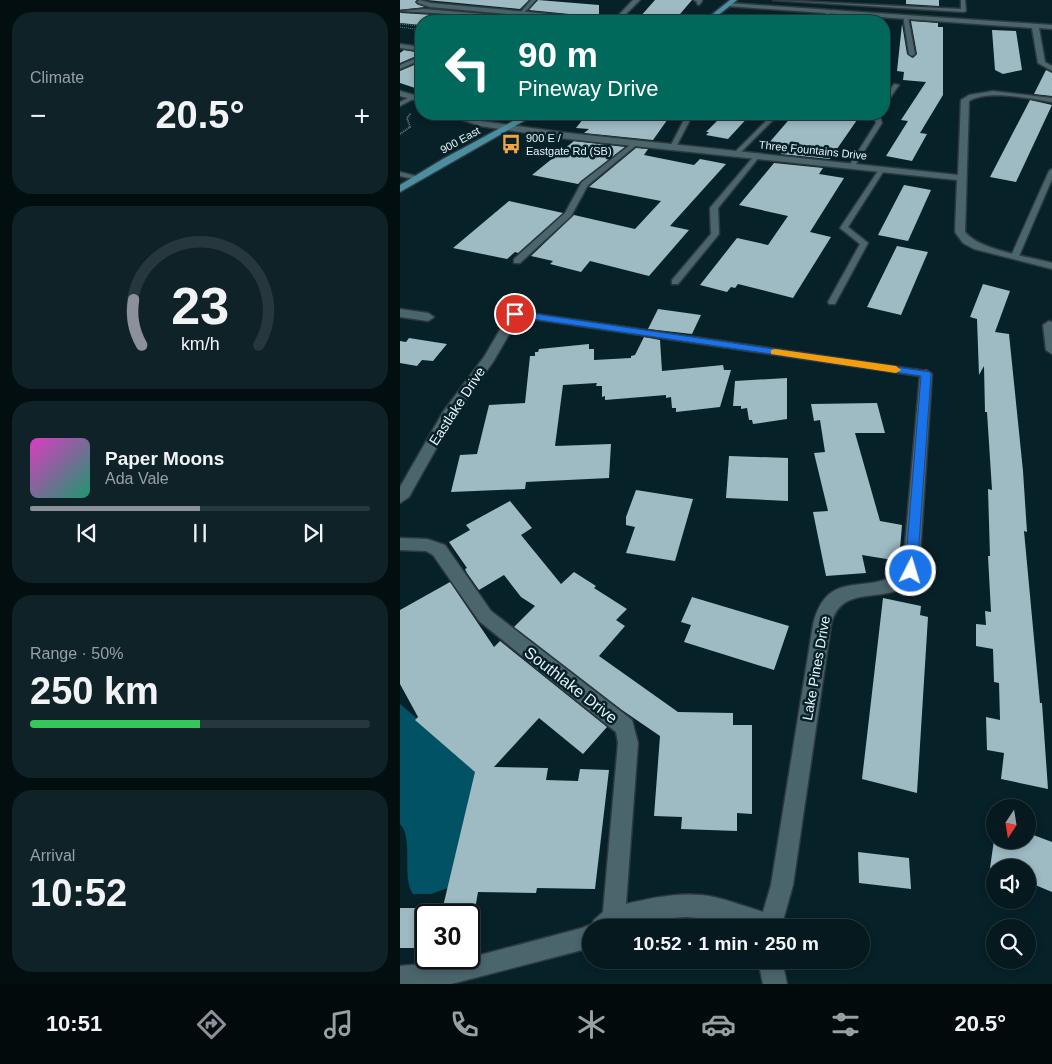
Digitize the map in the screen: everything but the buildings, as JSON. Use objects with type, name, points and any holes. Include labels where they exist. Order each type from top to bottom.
[{"type":"main road","points":[[715,15],[732,2]]},
{"type":"main road","name":"900 East","points":[[400,189],[521,120]]},
{"type":"street","points":[[622,15],[637,0]]},
{"type":"street","points":[[422,1],[430,5],[539,15]]},
{"type":"street","points":[[732,2],[874,15]]},
{"type":"street","points":[[890,16],[1052,26]]},
{"type":"street","points":[[1035,25],[1042,63],[1052,68]]},
{"type":"street","points":[[400,93],[415,97]]},
{"type":"street","points":[[1052,100],[984,94],[967,98],[965,103],[960,232],[964,238],[978,247],[1052,266]]},
{"type":"street","points":[[401,102],[415,104]]},
{"type":"street","points":[[470,120],[508,127]]},
{"type":"street","points":[[486,120],[508,127]]},
{"type":"street","name":"Three Fountains Drive","points":[[508,127],[636,144],[963,178]]},
{"type":"street","points":[[400,313],[428,317]]},
{"type":"street","name":"Eastlake Drive","points":[[400,497],[450,412],[489,359],[515,314]]},
{"type":"street","points":[[1048,324],[1052,350]]},
{"type":"street","name":"Lake Pines Drive","points":[[771,919],[782,885],[826,609],[835,599],[851,593],[883,588],[900,582],[911,571],[926,374]]},
{"type":"street","name":"Southlake Drive","points":[[400,544],[427,545],[439,550],[485,616],[625,727],[628,743],[608,919]]},
{"type":"street","points":[[621,919],[657,908],[686,906],[713,908],[747,919]]},
{"type":"street","points":[[407,980],[444,974],[582,939]]},
{"type":"street","points":[[772,969],[775,984]]},
{"type":"lane","points":[[521,13],[534,0]]},
{"type":"lane","points":[[775,0],[964,11],[963,0]]},
{"type":"lane","points":[[874,15],[877,0]]},
{"type":"lane","points":[[401,11],[424,10],[484,15]]},
{"type":"lane","points":[[906,17],[907,28],[913,42],[912,54]]},
{"type":"lane","points":[[400,46],[415,47]]},
{"type":"lane","points":[[400,67],[414,61]]},
{"type":"lane","points":[[890,94],[896,85]]},
{"type":"lane","points":[[401,102],[415,99]]},
{"type":"lane","points":[[673,147],[687,120]]},
{"type":"lane","points":[[736,154],[770,120]]},
{"type":"lane","points":[[852,166],[878,123],[877,120]]},
{"type":"lane","points":[[517,261],[568,214],[585,184],[636,144]]},
{"type":"lane","points":[[675,282],[715,234],[714,208],[757,156]]},
{"type":"lane","points":[[832,302],[864,243],[844,228],[882,169]]},
{"type":"lane","points":[[1014,256],[1052,171]]},
{"type":"lane","points":[[400,174],[418,178]]},
{"type":"lane","points":[[515,314],[926,374]]},
{"type":"path","points":[[400,26],[415,26]]},
{"type":"path","points":[[400,26],[415,29]]},
{"type":"path","points":[[400,134],[410,127],[407,118],[414,111]]},
{"type":"water","points":[[400,704],[478,770],[454,886],[431,894],[413,894],[408,878],[406,839],[400,824]]},
{"type":"slow traffic","points":[[775,352],[896,370]]},
{"type":"place","name":"900 E / Eastgate Rd (SB)","points":[[511,144]]},
{"type":"route","points":[[515,314],[926,374],[911,571]]}]
